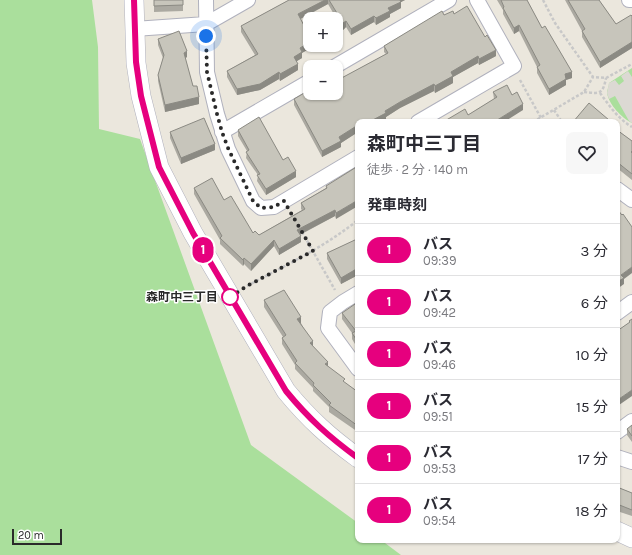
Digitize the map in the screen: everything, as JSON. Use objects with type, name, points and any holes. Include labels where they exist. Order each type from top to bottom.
[{"type":"street","points":[[134,0],[136,62],[141,96],[159,167],[193,233],[286,391],[330,438],[355,456]]},
{"type":"street","points":[[206,0],[207,72],[222,132],[253,201],[261,208],[274,207],[355,159]]},
{"type":"street","points":[[134,29],[206,24],[248,0]]},
{"type":"street","points":[[343,62],[449,0]]},
{"type":"street","points":[[423,119],[514,66],[477,0]]},
{"type":"street","points":[[222,132],[303,85]]},
{"type":"street","points":[[620,191],[632,200]]},
{"type":"street","points":[[355,295],[342,302],[330,312],[328,328],[355,365]]},
{"type":"street","points":[[620,311],[632,302]]},
{"type":"street","points":[[620,430],[632,420]]},
{"type":"street","points":[[620,458],[632,462]]},
{"type":"street","points":[[620,532],[632,538]]},
{"type":"path","points":[[543,0],[555,23],[593,77]]},
{"type":"path","points":[[593,77],[606,78],[632,64]]},
{"type":"path","points":[[514,66],[516,73],[540,118],[584,92],[593,77]]},
{"type":"path","points":[[584,92],[596,94],[600,93],[603,90],[606,78]]},
{"type":"path","points":[[600,93],[610,107],[624,122],[632,127]]},
{"type":"path","points":[[554,110],[560,119]]},
{"type":"path","points":[[247,286],[313,251],[355,222]]},
{"type":"path","points":[[298,226],[342,302]]},
{"type":"green space","points":[[0,0],[92,0],[98,47],[99,129],[140,139],[251,445],[355,521],[355,543],[385,543],[401,555],[0,555]]},
{"type":"green space","points":[[632,68],[632,123],[616,111],[608,98],[607,93],[609,83]]},
{"type":"shaded area","points":[[628,71],[632,77],[632,123],[629,121],[615,96],[609,99],[607,93],[609,83],[615,80],[619,85],[624,81],[621,76]]},
{"type":"building","points":[[154,0],[183,0],[183,5],[154,6]]},
{"type":"building","points":[[289,0],[325,0],[298,14],[303,24],[303,46],[300,48],[302,52],[294,57],[298,64],[280,74],[279,72],[260,84],[237,89],[227,71],[258,54],[241,26]]},
{"type":"building","points":[[329,0],[400,0],[401,2],[388,8],[390,11],[376,18],[374,16],[351,29],[346,21],[343,23],[343,12],[336,12]]},
{"type":"building","points":[[501,0],[527,0],[542,28],[545,26],[572,72],[565,74],[566,79],[549,89],[537,67],[540,65],[519,25],[514,28],[503,8],[504,7]]},
{"type":"building","points":[[568,0],[599,0],[616,24],[631,15],[632,42],[600,62],[582,31],[585,29]]},
{"type":"building","points":[[467,6],[485,37],[487,35],[496,50],[479,59],[478,56],[451,72],[453,76],[400,102],[385,111],[386,113],[375,119],[355,119],[355,127],[339,137],[341,141],[322,151],[294,99],[303,94],[303,100],[343,100],[343,77],[388,53],[384,46],[442,11],[444,15],[453,11],[454,14]]},
{"type":"building","points":[[179,31],[187,51],[184,53],[193,86],[197,86],[199,97],[165,105],[158,75],[164,55],[158,39]]},
{"type":"building","points":[[507,85],[512,95],[517,92],[523,104],[499,119],[448,119],[465,109],[468,115],[497,97],[493,92]]},
{"type":"building","points":[[589,103],[608,119],[576,119]]},
{"type":"building","points":[[259,117],[283,160],[288,157],[296,171],[266,189],[257,175],[260,174],[246,152],[249,150],[238,130]]},
{"type":"building","points":[[204,118],[215,144],[181,158],[170,132]]},
{"type":"building","points":[[620,132],[632,141],[632,174],[620,164]]},
{"type":"building","points":[[355,168],[355,202],[336,213],[335,210],[297,230],[301,236],[279,249],[274,240],[251,264],[244,258],[243,260],[220,238],[222,236],[194,188],[212,178],[224,200],[231,196],[253,233],[255,231],[259,235],[305,209],[301,203],[327,188],[326,186]]},
{"type":"building","points":[[620,213],[622,215],[623,214],[632,227],[632,267],[621,275],[624,278],[620,280]]},
{"type":"building","points":[[355,240],[355,270],[341,278],[327,253]]},
{"type":"building","points":[[284,290],[301,317],[297,319],[313,341],[310,343],[328,362],[325,364],[345,379],[343,381],[355,390],[355,424],[329,405],[331,403],[313,385],[314,383],[295,363],[297,361],[282,338],[286,335],[264,300]]},
{"type":"building","points":[[355,304],[355,330],[342,313]]},
{"type":"building","points":[[632,319],[632,390],[620,398],[620,329],[630,322],[629,321]]},
{"type":"building","points":[[632,425],[632,436],[627,429]]},
{"type":"building","points":[[620,488],[632,493],[632,510],[620,505]]},
{"type":"bus line","name":"1","points":[[134,0],[136,62],[141,96],[159,167],[193,233],[286,391],[330,438],[355,456]]},
{"type":"place","name":"森町中三丁目","points":[[230,297]]},
{"type":"route","points":[[206,36],[207,72],[217,114],[228,148],[253,201],[261,208],[274,207],[284,201],[313,251],[247,286],[230,297]]}]
